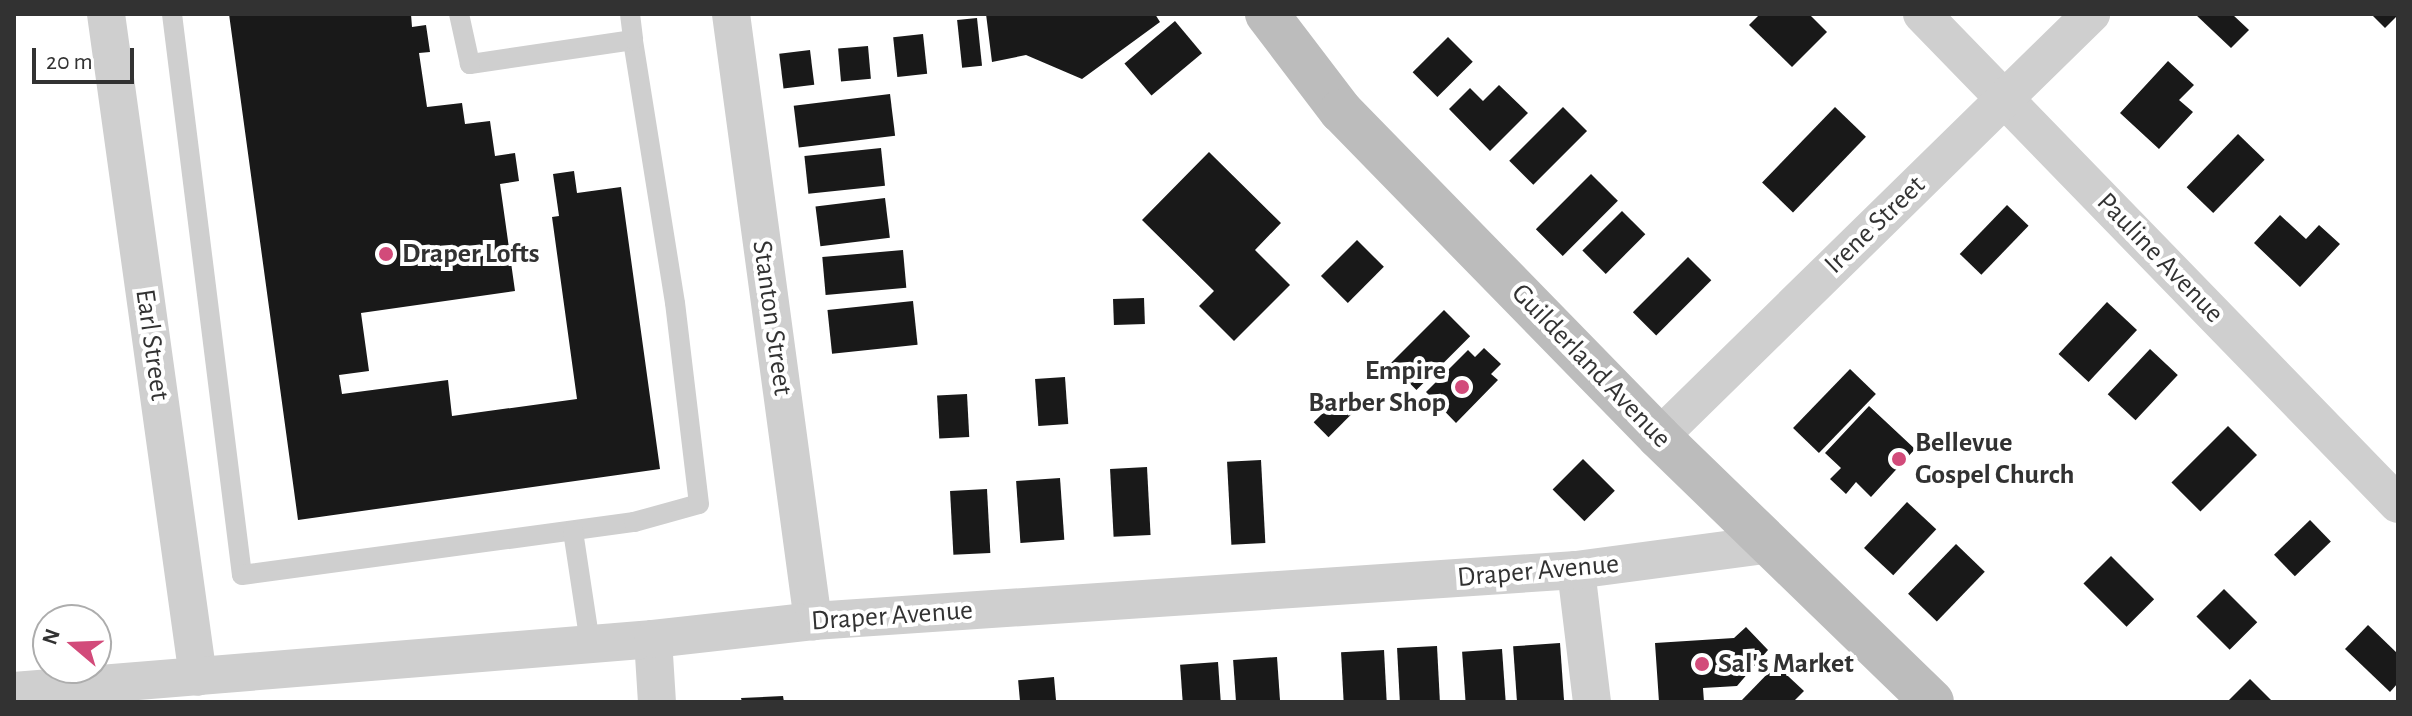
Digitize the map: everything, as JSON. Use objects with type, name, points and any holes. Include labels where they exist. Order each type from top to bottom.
[{"type":"street","name":"Earl Street","points":[[106,14],[198,677]]},
{"type":"street","name":"Stanton Street","points":[[731,14],[813,621]]},
{"type":"street","name":"Guilderland Avenue","points":[[1267,14],[1341,111],[1659,437],[1931,702]]},
{"type":"street","name":"Pauline Avenue","points":[[1922,14],[2398,504]]},
{"type":"street","name":"Irene Street","points":[[1659,437],[2091,14]]},
{"type":"street","name":"Draper Avenue","points":[[14,691],[653,639],[813,621],[1576,570],[1770,544]]},
{"type":"street","points":[[1576,570],[1592,702]]},
{"type":"street","points":[[653,639],[657,702]]},
{"type":"lane","points":[[172,14],[242,575],[634,522],[699,504],[675,303],[630,14]]},
{"type":"lane","points":[[459,14],[470,64],[633,40]]},
{"type":"lane","points":[[573,531],[590,644]]},
{"type":"building","name":"Draper Lofts","points":[[229,14],[411,14],[412,27],[426,25],[430,52],[419,53],[427,107],[462,103],[465,124],[490,121],[495,156],[515,153],[519,181],[500,184],[515,291],[361,313],[369,371],[339,375],[342,394],[448,380],[452,416],[577,399],[552,217],[559,216],[553,174],[574,171],[577,193],[621,187],[660,469],[298,520]]},
{"type":"building","points":[[986,14],[1155,14],[1160,22],[1082,79],[1026,55],[992,62]]},
{"type":"building","points":[[1760,14],[1809,14],[1827,32],[1792,67],[1749,25]]},
{"type":"building","points":[[2195,14],[2232,14],[2249,30],[2231,48]]},
{"type":"building","points":[[2371,14],[2398,14],[2398,15],[2385,28]]},
{"type":"building","points":[[977,18],[982,66],[962,68],[957,20]]},
{"type":"building","points":[[1175,21],[1202,53],[1151,96],[1124,63]]},
{"type":"building","points":[[923,34],[927,74],[897,77],[893,37]]},
{"type":"building","points":[[1448,37],[1473,62],[1437,97],[1413,72]]},
{"type":"building","points":[[868,46],[871,79],[841,81],[838,49]]},
{"type":"building","points":[[810,50],[814,85],[783,89],[779,54]]},
{"type":"building","points":[[2168,61],[2194,85],[2179,100],[2193,112],[2159,149],[2120,113]]},
{"type":"building","points":[[1499,85],[1528,113],[1490,151],[1449,109],[1470,88],[1483,101]]},
{"type":"building","points":[[890,94],[895,136],[799,148],[794,106]]},
{"type":"building","points":[[1563,107],[1587,131],[1533,185],[1509,161]]},
{"type":"building","points":[[1835,107],[1866,137],[1793,212],[1762,183]]},
{"type":"building","points":[[2238,134],[2265,160],[2213,213],[2187,187]]},
{"type":"building","points":[[881,148],[885,186],[808,194],[804,156]]},
{"type":"building","points":[[1209,152],[1281,223],[1255,250],[1290,285],[1234,341],[1199,306],[1214,291],[1142,220]]},
{"type":"building","points":[[1591,174],[1618,201],[1563,256],[1536,229]]},
{"type":"building","points":[[885,198],[890,238],[820,246],[816,207]]},
{"type":"building","points":[[2007,205],[2029,226],[1981,275],[1960,254]]},
{"type":"building","points":[[1622,211],[1645,234],[1606,274],[1582,251]]},
{"type":"building","points":[[2280,215],[2306,239],[2319,225],[2340,244],[2300,287],[2254,243]]},
{"type":"building","points":[[1357,240],[1384,267],[1348,303],[1321,276]]},
{"type":"building","points":[[903,250],[906,288],[826,295],[822,257]]},
{"type":"building","points":[[1688,257],[1711,280],[1656,335],[1633,312]]},
{"type":"building","points":[[1144,298],[1145,324],[1114,325],[1113,299]]},
{"type":"building","points":[[913,301],[918,345],[832,354],[827,310]]},
{"type":"building","points":[[2107,302],[2137,330],[2089,382],[2059,354]]},
{"type":"building","points":[[1444,310],[1470,336],[1416,390],[1390,364]]},
{"type":"building","points":[[1484,348],[1501,364],[1491,374],[1498,380],[1456,423],[1426,392],[1468,350],[1475,357]]},
{"type":"building","points":[[2150,349],[2178,375],[2136,420],[2108,394]]},
{"type":"building","points":[[1850,369],[1876,394],[1819,453],[1793,428]]},
{"type":"building","points":[[1065,377],[1068,424],[1038,426],[1035,379]]},
{"type":"building","points":[[967,394],[969,437],[939,439],[937,396]]},
{"type":"building","points":[[1337,399],[1352,414],[1329,437],[1314,422]]},
{"type":"building","points":[[1869,406],[1915,449],[1871,497],[1856,482],[1846,494],[1830,479],[1841,468],[1825,453]]},
{"type":"building","points":[[2228,426],[2257,455],[2200,512],[2171,483]]},
{"type":"building","points":[[1583,459],[1615,491],[1584,521],[1553,489]]},
{"type":"building","points":[[1261,460],[1265,543],[1231,545],[1227,462]]},
{"type":"building","points":[[1147,467],[1151,535],[1114,537],[1110,469]]},
{"type":"building","points":[[1060,478],[1064,540],[1020,543],[1016,481]]},
{"type":"building","points":[[987,489],[990,553],[953,555],[950,491]]},
{"type":"building","points":[[1907,502],[1936,529],[1893,575],[1864,548]]},
{"type":"building","points":[[2310,520],[2331,542],[2295,576],[2274,555]]},
{"type":"building","points":[[1956,544],[1985,572],[1937,621],[1908,594]]},
{"type":"building","points":[[2111,556],[2154,599],[2127,627],[2083,584]]},
{"type":"building","points":[[2224,589],[2257,622],[2230,650],[2196,617]]},
{"type":"building","points":[[2368,625],[2398,654],[2398,683],[2390,692],[2345,649]]},
{"type":"building","points":[[1746,627],[1768,650],[1737,686],[1703,688],[1704,702],[1659,702],[1655,643],[1734,638]]},
{"type":"building","points":[[1560,643],[1564,702],[1517,702],[1513,646]]},
{"type":"building","points":[[1437,646],[1440,702],[1400,702],[1397,648]]},
{"type":"building","points":[[1502,649],[1506,702],[1466,702],[1462,652]]},
{"type":"building","points":[[1384,650],[1387,702],[1344,702],[1341,652]]},
{"type":"building","points":[[1277,657],[1280,702],[1236,702],[1233,660]]},
{"type":"building","points":[[1218,662],[1221,702],[1183,702],[1180,665]]},
{"type":"building","points":[[1776,665],[1804,691],[1793,702],[1740,702]]},
{"type":"building","points":[[1054,677],[1056,702],[1020,702],[1018,680]]},
{"type":"building","points":[[2250,679],[2273,702],[2227,702]]},
{"type":"building","points":[[783,696],[784,702],[742,702],[741,698]]},
{"type":"place","name":"Draper Lofts","points":[[386,254]]},
{"type":"place","name":"Empire Barber Shop","points":[[1462,387]]},
{"type":"place","name":"Bellevue Gospel Church","points":[[1899,459]]},
{"type":"place","name":"Sal's Market","points":[[1702,664]]}]
